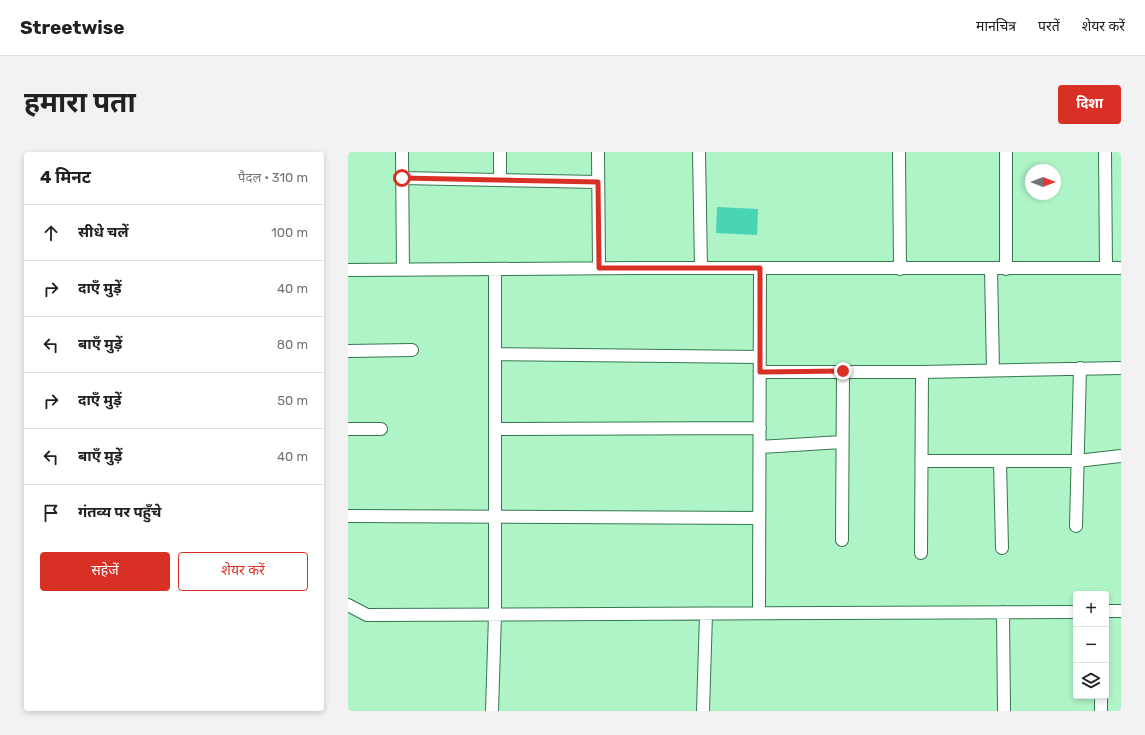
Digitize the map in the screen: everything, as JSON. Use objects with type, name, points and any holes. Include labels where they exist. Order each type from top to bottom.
[{"type":"street","points":[[402,152],[403,270]]},
{"type":"street","points":[[500,152],[500,179]]},
{"type":"street","points":[[598,152],[599,268]]},
{"type":"street","points":[[699,152],[701,268]]},
{"type":"street","points":[[899,152],[900,269]]},
{"type":"street","points":[[1006,152],[1006,269]]},
{"type":"street","points":[[1105,152],[1106,268]]},
{"type":"street","points":[[402,178],[598,182]]},
{"type":"street","points":[[348,270],[599,268],[1121,268]]},
{"type":"street","points":[[759,613],[760,268]]},
{"type":"street","points":[[492,711],[495,615],[495,269]]},
{"type":"street","points":[[991,269],[993,370]]},
{"type":"street","points":[[348,351],[412,350]]},
{"type":"street","points":[[495,354],[760,357]]},
{"type":"street","points":[[1076,526],[1080,368]]},
{"type":"street","points":[[760,372],[922,372],[1121,368]]},
{"type":"street","points":[[842,540],[843,371]]},
{"type":"street","points":[[921,553],[922,372]]},
{"type":"street","points":[[495,429],[760,428]]},
{"type":"street","points":[[348,430],[381,429]]},
{"type":"street","points":[[760,447],[842,442]]},
{"type":"street","points":[[922,461],[1077,461],[1121,456]]},
{"type":"street","points":[[1000,461],[1002,548]]},
{"type":"street","points":[[348,516],[759,518]]},
{"type":"street","points":[[348,605],[367,615],[1073,612]]},
{"type":"street","points":[[1109,611],[1121,611]]},
{"type":"street","points":[[1003,612],[1004,711]]},
{"type":"street","points":[[704,711],[706,614]]},
{"type":"street","points":[[1101,699],[1101,711]]},
{"type":"building","points":[[717,207],[758,209],[757,235],[716,233]]},
{"type":"route","points":[[402,178],[598,182],[599,268],[760,268],[760,372],[843,371]]}]
